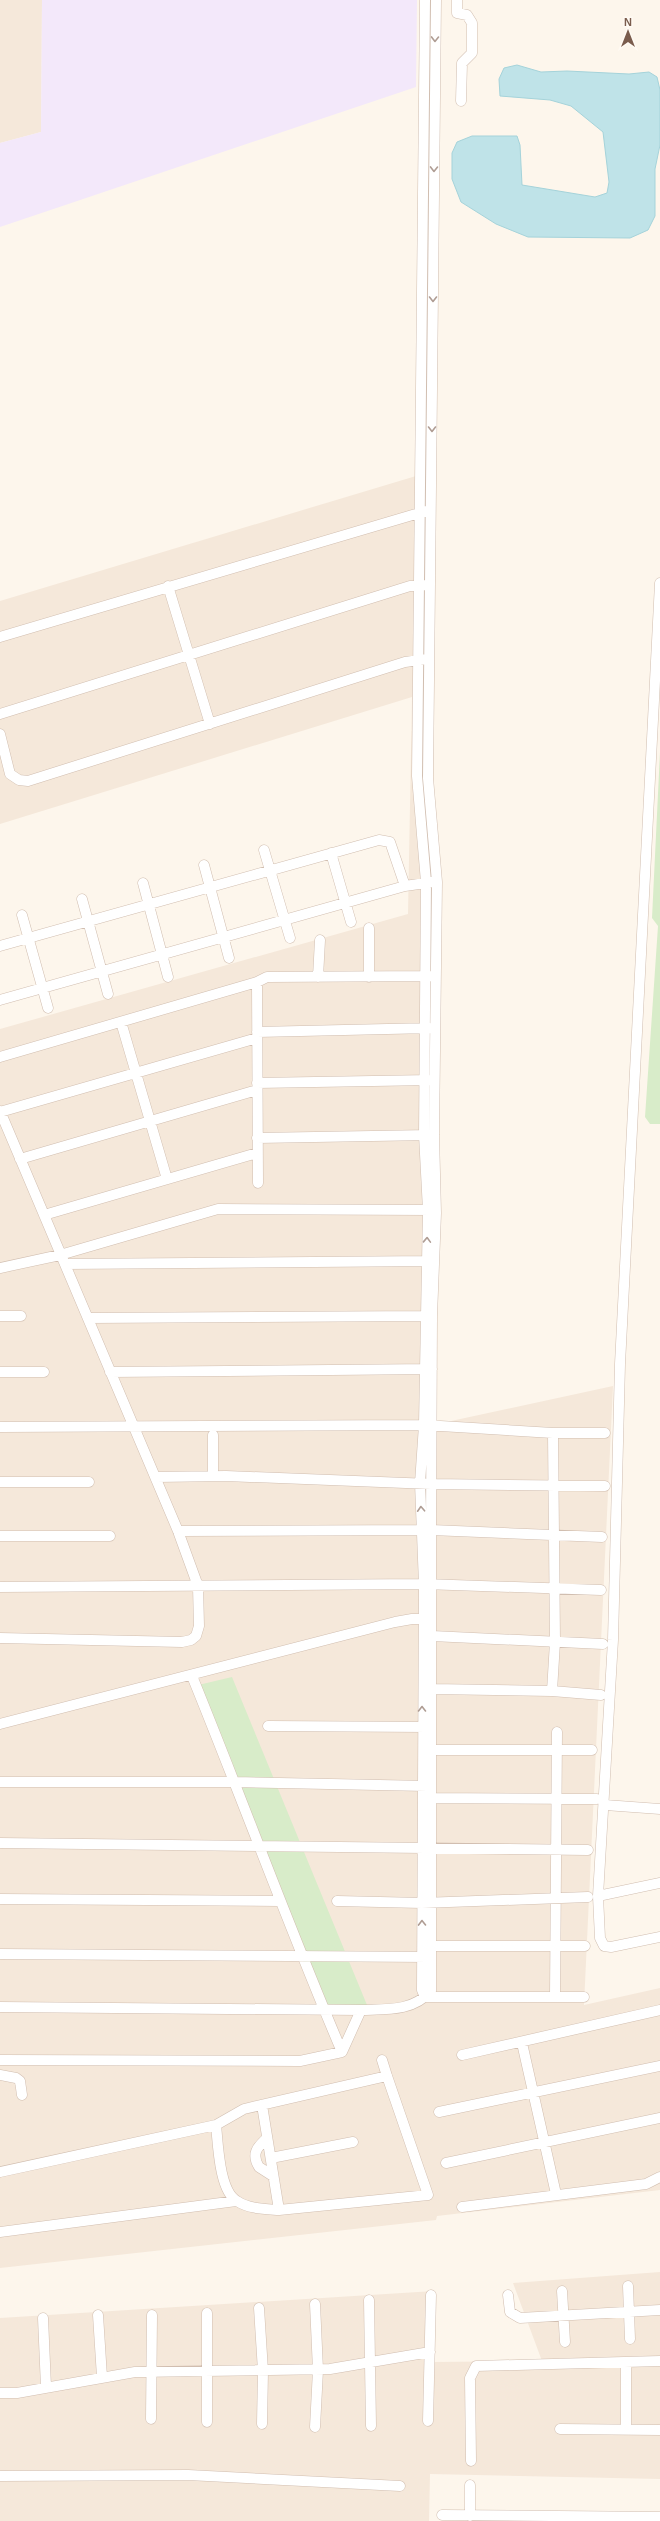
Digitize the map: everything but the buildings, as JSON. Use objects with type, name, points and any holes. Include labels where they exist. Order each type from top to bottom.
[{"type":"street","points":[[425,0],[433,222],[431,659],[428,778],[431,882],[429,1135],[436,1212],[430,1262],[428,1425],[431,1484],[426,1530]]},
{"type":"street","points":[[431,882],[417,776],[420,659],[422,222],[436,0]]},
{"type":"street","points":[[457,0],[457,13],[467,15],[472,23],[472,54],[462,63],[461,102]]},
{"type":"street","points":[[422,222],[433,222]]},
{"type":"street","points":[[421,446],[432,446]]},
{"type":"street","points":[[0,637],[168,586],[432,510]]},
{"type":"street","points":[[660,583],[620,1364],[613,1640],[601,1802],[598,1896],[600,1938],[604,1946],[611,1947],[660,1937]]},
{"type":"street","points":[[0,714],[420,585],[431,585]]},
{"type":"street","points":[[168,586],[210,724]]},
{"type":"street","points":[[0,734],[10,774],[19,780],[28,781],[420,659],[431,659]]},
{"type":"street","points":[[0,946],[331,853],[386,840],[390,842],[404,886]]},
{"type":"street","points":[[264,850],[290,938]]},
{"type":"street","points":[[331,853],[350,922]]},
{"type":"street","points":[[204,865],[229,958]]},
{"type":"street","points":[[0,1000],[404,886],[431,882]]},
{"type":"street","points":[[143,883],[168,977]]},
{"type":"street","points":[[82,899],[108,994]]},
{"type":"street","points":[[22,915],[48,1008]]},
{"type":"street","points":[[369,928],[369,977]]},
{"type":"street","points":[[318,977],[320,940]]},
{"type":"street","points":[[0,1057],[257,982],[266,977],[430,976]]},
{"type":"street","points":[[257,982],[258,1183]]},
{"type":"street","points":[[121,1022],[167,1180]]},
{"type":"street","points":[[0,1638],[182,1642],[191,1640],[196,1636],[199,1626],[198,1586],[178,1531],[0,1111],[136,1073],[257,1035],[430,1028]]},
{"type":"street","points":[[20,1159],[150,1121],[257,1086],[430,1080]]},
{"type":"street","points":[[258,1138],[429,1135]]},
{"type":"street","points":[[44,1215],[258,1153]]},
{"type":"street","points":[[0,1268],[60,1254],[218,1209],[436,1212]]},
{"type":"street","points":[[65,1264],[430,1262]]},
{"type":"street","points":[[0,1316],[21,1316]]},
{"type":"street","points":[[88,1318],[429,1316]]},
{"type":"street","points":[[110,1372],[428,1368]]},
{"type":"street","points":[[0,1372],[44,1372]]},
{"type":"street","points":[[425,1997],[422,1990],[427,1957],[427,1584],[426,1530],[420,1483],[428,1425]]},
{"type":"street","points":[[0,1427],[428,1425],[553,1433],[605,1433]]},
{"type":"street","points":[[552,1692],[554,1642],[553,1433]]},
{"type":"street","points":[[213,1435],[213,1476]]},
{"type":"street","points":[[156,1477],[213,1476],[431,1484],[553,1484],[605,1486]]},
{"type":"street","points":[[0,1482],[89,1482]]},
{"type":"street","points":[[178,1531],[426,1530],[602,1537]]},
{"type":"street","points":[[0,1536],[110,1536]]},
{"type":"street","points":[[0,1587],[427,1584],[601,1590]]},
{"type":"street","points":[[427,1619],[432,1636],[432,1689],[427,1727]]},
{"type":"street","points":[[0,1724],[192,1676],[395,1622],[427,1619]]},
{"type":"street","points":[[432,1636],[603,1644]]},
{"type":"street","points":[[192,1676],[236,1782],[258,1845],[280,1901],[342,2052]]},
{"type":"street","points":[[432,1689],[552,1692],[601,1695]]},
{"type":"street","points":[[268,1726],[427,1727]]},
{"type":"street","points":[[555,1997],[557,1732]]},
{"type":"street","points":[[427,1750],[592,1750]]},
{"type":"street","points":[[0,1782],[236,1782],[426,1786]]},
{"type":"street","points":[[427,1798],[557,1798],[660,1809]]},
{"type":"street","points":[[0,1843],[555,1848],[588,1850]]},
{"type":"street","points":[[598,1896],[660,1883]]},
{"type":"street","points":[[337,1901],[426,1902],[588,1897]]},
{"type":"street","points":[[0,1899],[280,1901]]},
{"type":"street","points":[[427,1946],[585,1946]]},
{"type":"street","points":[[0,1954],[427,1957]]},
{"type":"street","points":[[0,2007],[324,2008],[361,2010],[407,2008],[425,1997],[584,1998]]},
{"type":"street","points":[[342,2052],[361,2010]]},
{"type":"street","points":[[462,2055],[522,2043],[660,2010]]},
{"type":"street","points":[[522,2043],[556,2194]]},
{"type":"street","points":[[0,2060],[300,2062],[342,2052]]},
{"type":"street","points":[[0,2232],[236,2201],[256,2208],[279,2210],[428,2195],[382,2060]]},
{"type":"street","points":[[439,2112],[660,2066]]},
{"type":"street","points":[[0,2076],[16,2078],[20,2081],[22,2095]]},
{"type":"street","points":[[0,2172],[216,2125],[244,2109],[387,2076]]},
{"type":"street","points":[[262,2105],[279,2210]]},
{"type":"street","points":[[446,2163],[660,2118]]},
{"type":"street","points":[[216,2125],[222,2174],[227,2188],[236,2201]]},
{"type":"street","points":[[267,2138],[258,2147],[255,2153],[259,2167],[274,2176]]},
{"type":"street","points":[[270,2158],[353,2142]]},
{"type":"street","points":[[462,2207],[556,2194],[646,2184],[660,2177]]},
{"type":"street","points":[[628,2286],[630,2339]]},
{"type":"street","points":[[562,2291],[565,2342]]},
{"type":"street","points":[[428,2421],[431,2295]]},
{"type":"street","points":[[508,2295],[513,2316],[520,2318],[660,2310]]},
{"type":"street","points":[[369,2300],[372,2362],[371,2426]]},
{"type":"street","points":[[315,2428],[318,2370],[316,2304]]},
{"type":"street","points":[[259,2308],[263,2371],[262,2424]]},
{"type":"street","points":[[207,2313],[207,2422]]},
{"type":"street","points":[[98,2315],[102,2377]]},
{"type":"street","points":[[151,2419],[152,2315]]},
{"type":"street","points":[[43,2318],[46,2387]]},
{"type":"street","points":[[0,2394],[17,2393],[102,2377],[152,2371],[318,2370],[430,2352]]},
{"type":"street","points":[[470,2461],[470,2378],[476,2366],[660,2361]]},
{"type":"street","points":[[626,2362],[626,2429]]},
{"type":"street","points":[[560,2428],[660,2430]]},
{"type":"street","points":[[0,2476],[188,2475],[400,2486]]},
{"type":"street","points":[[470,2485],[470,2516]]},
{"type":"street","points":[[442,2515],[660,2517]]},
{"type":"shaded area","points":[[0,0],[42,0],[41,132],[0,143]]},
{"type":"shaded area","points":[[42,0],[417,0],[416,87],[0,227],[0,143],[41,132]]},
{"type":"shaded area","points":[[436,470],[428,1426],[613,1386],[584,2005],[660,1988],[660,2190],[437,2216],[436,2220],[0,2268],[0,1029],[408,914],[412,697],[0,824],[0,601]]},
{"type":"shaded area","points":[[660,2272],[660,2479],[430,2474],[429,2521],[0,2521],[0,2318],[434,2291],[432,2362],[542,2361],[513,2283]]},
{"type":"green space","points":[[660,752],[660,1124],[650,1124],[645,1117],[658,926],[652,918]]},
{"type":"green space","points":[[232,1677],[367,2005],[321,2007],[194,1686]]},
{"type":"water","points":[[517,65],[541,72],[567,71],[629,74],[649,72],[657,77],[660,90],[660,145],[655,169],[655,216],[648,230],[630,238],[528,237],[496,224],[461,202],[452,179],[452,153],[457,142],[472,136],[517,136],[520,145],[522,185],[595,197],[607,193],[609,182],[603,132],[571,106],[550,100],[500,96],[499,79],[504,68]]}]
